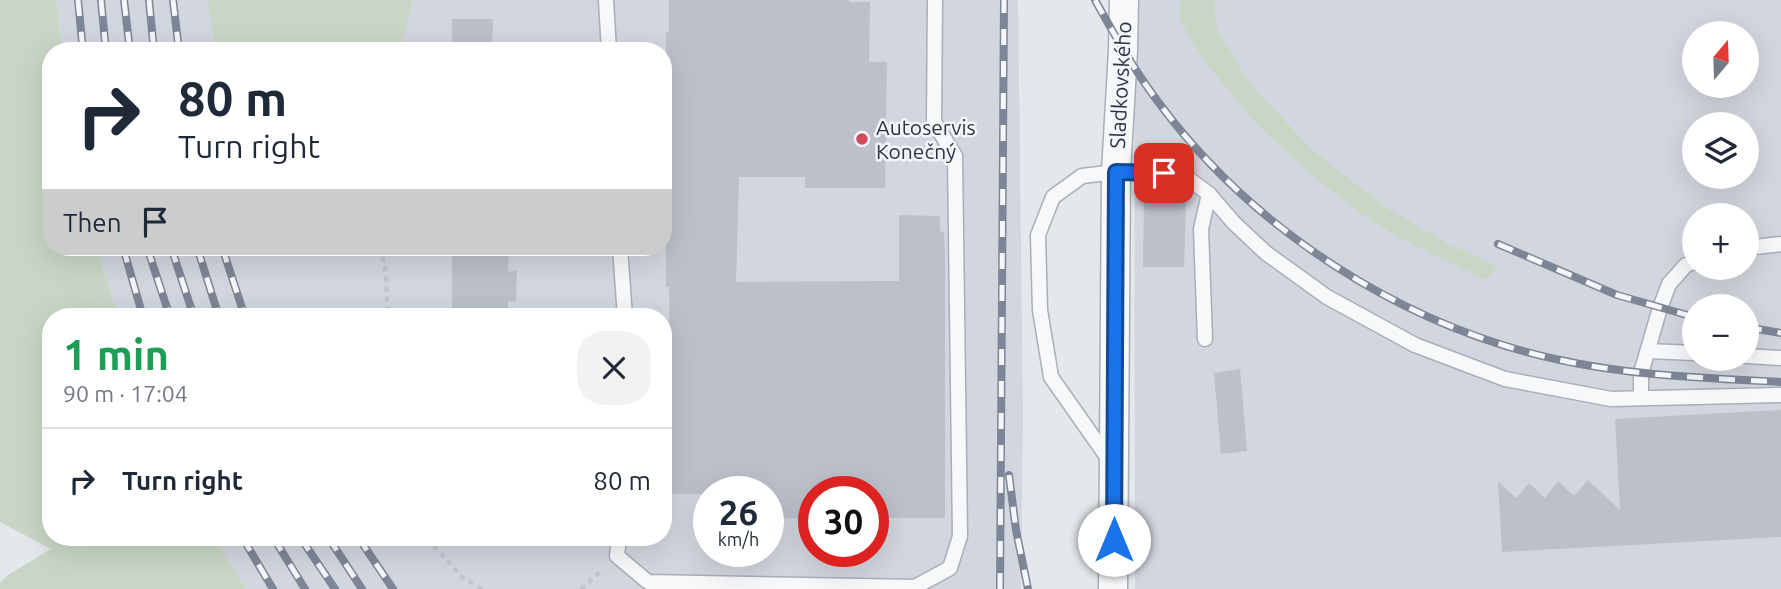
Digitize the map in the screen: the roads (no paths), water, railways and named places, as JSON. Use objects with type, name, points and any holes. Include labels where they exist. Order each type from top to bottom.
[{"type":"street","name":"Sladkovského","points":[[1113,589],[1116,172],[1124,0]]},
{"type":"lane","points":[[606,0],[608,42]]},
{"type":"lane","points":[[618,546],[617,556],[648,582],[915,587],[950,568],[960,536],[955,156],[934,122],[935,0]]},
{"type":"lane","points":[[1114,467],[1051,377],[1040,310],[1038,235],[1053,197],[1082,176],[1116,172],[1164,173],[1186,177],[1209,194],[1234,223],[1276,260],[1326,297],[1415,345],[1505,379],[1611,399],[1781,395]]},
{"type":"lane","points":[[1205,339],[1201,229],[1209,194]]},
{"type":"lane","points":[[1759,247],[1781,244]]},
{"type":"lane","points":[[621,256],[624,308]]},
{"type":"lane","points":[[1641,398],[1641,373],[1660,308],[1669,284],[1682,269]]},
{"type":"lane","points":[[1648,351],[1682,352]]},
{"type":"lane","points":[[1759,357],[1781,358]]},
{"type":"railway","points":[[78,0],[82,42]]},
{"type":"railway","points":[[101,0],[105,42]]},
{"type":"railway","points":[[124,0],[129,42]]},
{"type":"railway","points":[[149,0],[153,42]]},
{"type":"railway","points":[[173,0],[178,42]]},
{"type":"railway","points":[[1000,589],[1004,0]]},
{"type":"railway","points":[[1095,0],[1156,99],[1194,146],[1237,190],[1284,230],[1335,266],[1388,297],[1444,324],[1501,345],[1560,360],[1642,373],[1781,382]]},
{"type":"railway","points":[[1498,244],[1617,295],[1682,314]]},
{"type":"railway","points":[[126,256],[140,308]]},
{"type":"railway","points":[[150,256],[167,308]]},
{"type":"railway","points":[[174,256],[191,308]]},
{"type":"railway","points":[[200,256],[216,308]]},
{"type":"railway","points":[[225,256],[242,308]]},
{"type":"railway","points":[[1759,329],[1781,333]]},
{"type":"railway","points":[[1009,475],[1016,530],[1028,589]]},
{"type":"railway","points":[[247,546],[273,589]]},
{"type":"railway","points":[[279,546],[305,589]]},
{"type":"railway","points":[[306,546],[335,589]]},
{"type":"railway","points":[[334,546],[362,589]]},
{"type":"railway","points":[[364,546],[393,589]]},
{"type":"place","name":"Autoservis Konečný","points":[[862,139]]}]
